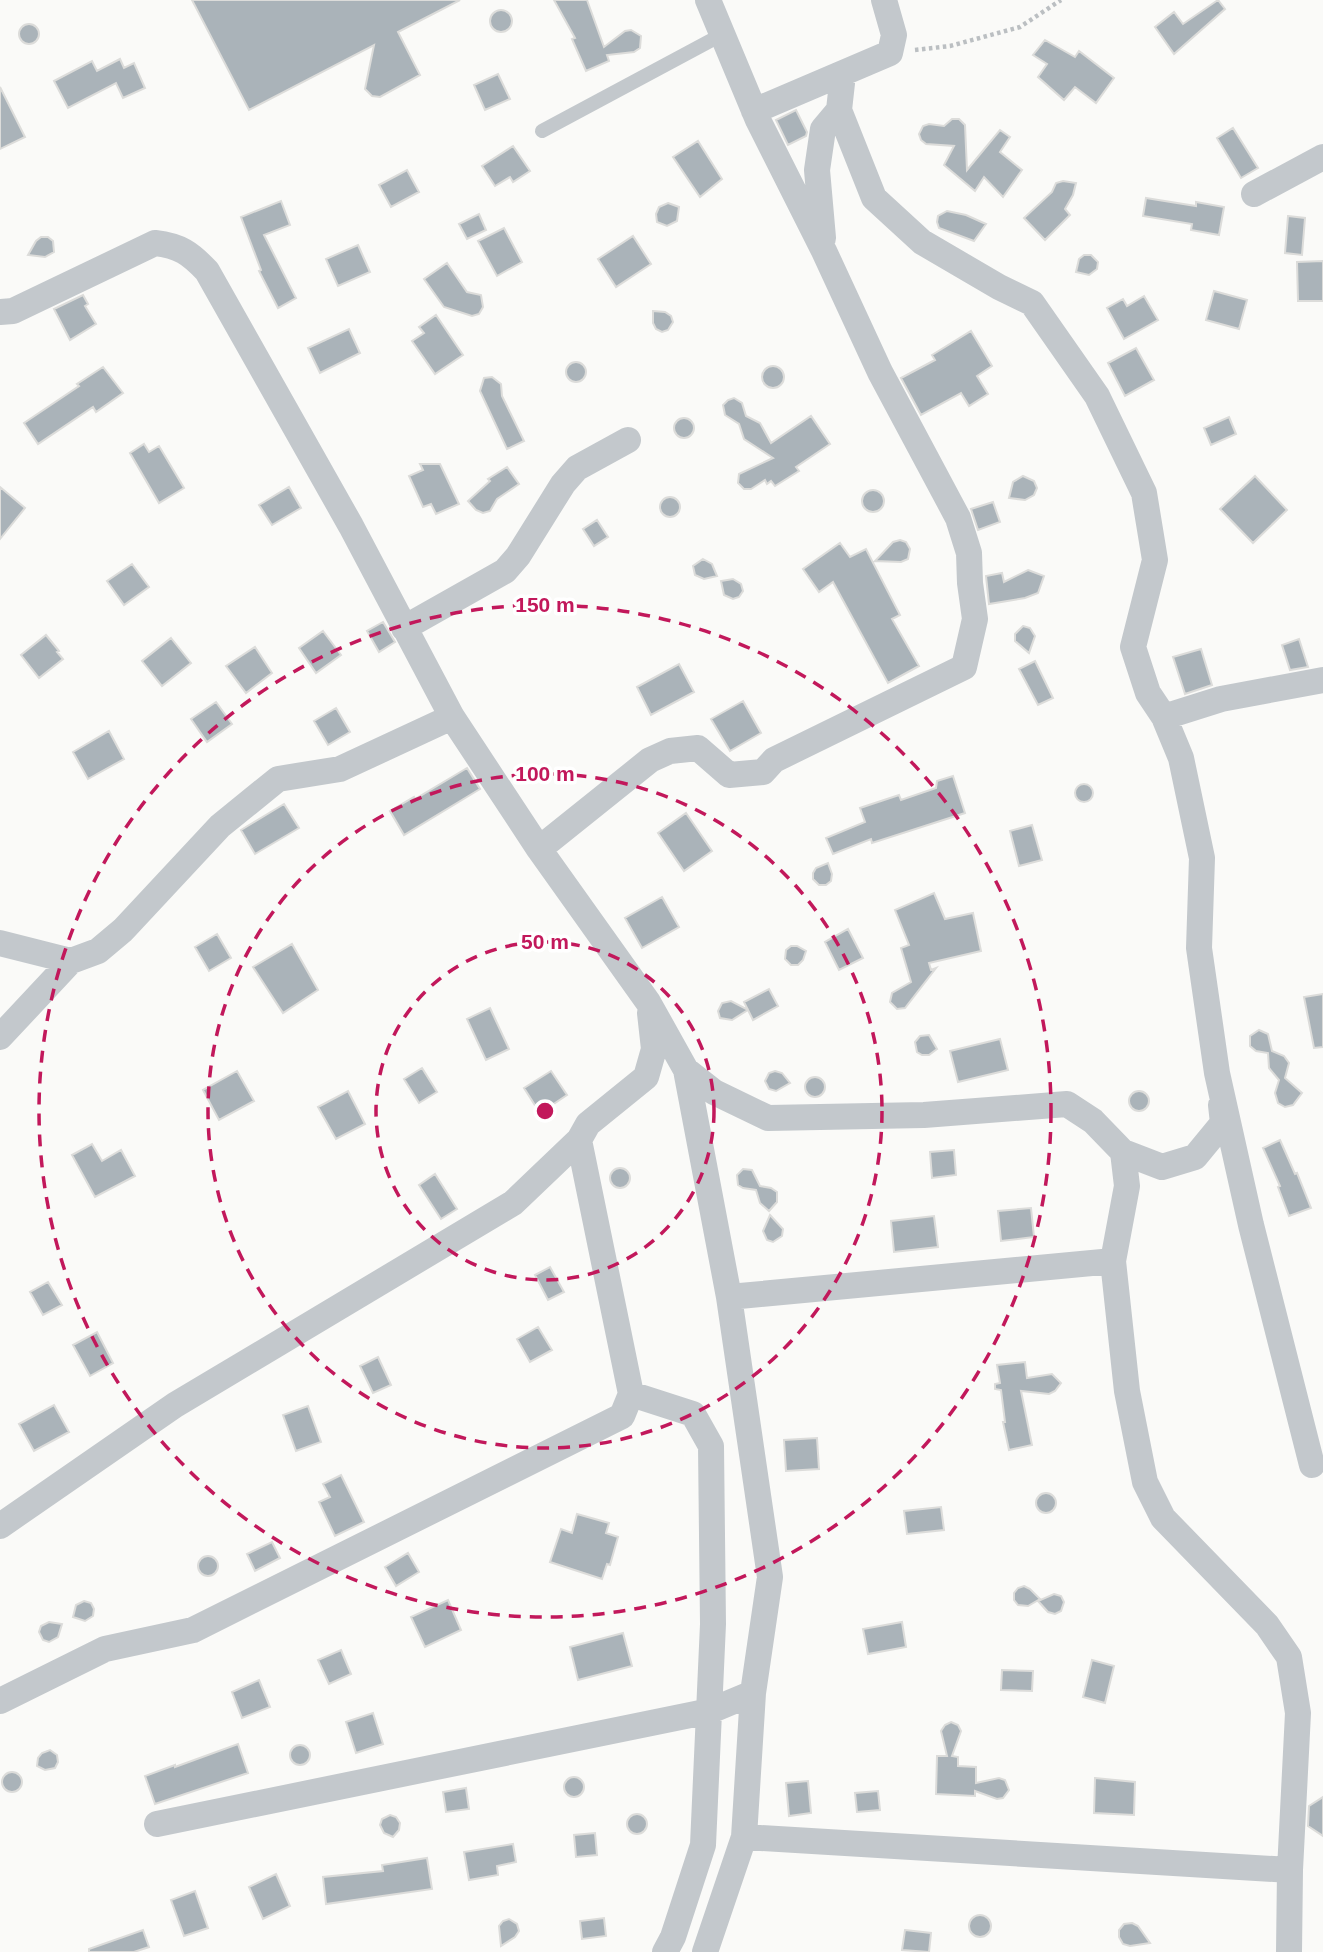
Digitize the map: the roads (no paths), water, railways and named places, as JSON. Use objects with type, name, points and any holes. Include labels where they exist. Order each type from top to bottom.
[{"type":"street","points":[[539,849],[650,760],[670,751],[698,748],[729,775],[763,772],[774,760],[964,667],[975,619],[969,552],[958,519],[880,372],[824,251],[754,111],[708,0]]},
{"type":"street","points":[[754,111],[890,53],[894,35],[884,0]]},
{"type":"street","points":[[686,1070],[714,1092],[768,1118],[924,1115],[1067,1104],[1093,1121],[1123,1152],[1162,1167],[1195,1157],[1223,1123],[1199,948],[1202,858],[1181,758],[1164,717],[1148,693],[1133,647],[1155,560],[1144,493],[1097,396],[1032,303],[922,243],[874,198],[839,110],[843,74]]},
{"type":"street","points":[[824,251],[817,170],[823,129],[839,110]]},
{"type":"street","points":[[1255,194],[1323,157]]},
{"type":"street","points":[[0,312],[13,312],[155,243],[173,245],[193,256],[207,271],[351,526],[452,717],[539,849],[648,1002],[686,1070],[729,1297],[769,1577],[753,1693],[744,1838],[705,1952]]},
{"type":"street","points":[[404,628],[505,571],[518,556],[576,468],[628,440]]},
{"type":"street","points":[[1164,717],[1221,699],[1323,680]]},
{"type":"street","points":[[0,1037],[71,961],[98,951],[123,930],[220,827],[278,779],[340,769],[452,717]]},
{"type":"street","points":[[0,943],[71,961]]},
{"type":"street","points":[[0,1526],[175,1405],[513,1203],[579,1140],[588,1124],[646,1077],[654,1049],[648,1002]]},
{"type":"street","points":[[1217,1073],[1251,1225],[1312,1465]]},
{"type":"street","points":[[0,1702],[105,1649],[193,1630],[622,1416],[631,1394],[579,1140]]},
{"type":"street","points":[[1123,1152],[1127,1186],[1113,1261],[1127,1391],[1145,1482],[1163,1517],[1267,1625],[1289,1657],[1298,1713],[1289,1952]]},
{"type":"street","points":[[729,1297],[1113,1261]]},
{"type":"street","points":[[631,1394],[693,1414],[711,1446],[713,1624],[703,1845],[673,1937],[665,1952]]},
{"type":"street","points":[[157,1824],[710,1710],[753,1693]]},
{"type":"street","points":[[744,1838],[1290,1870]]},
{"type":"lane","points":[[542,131],[723,34]]}]
